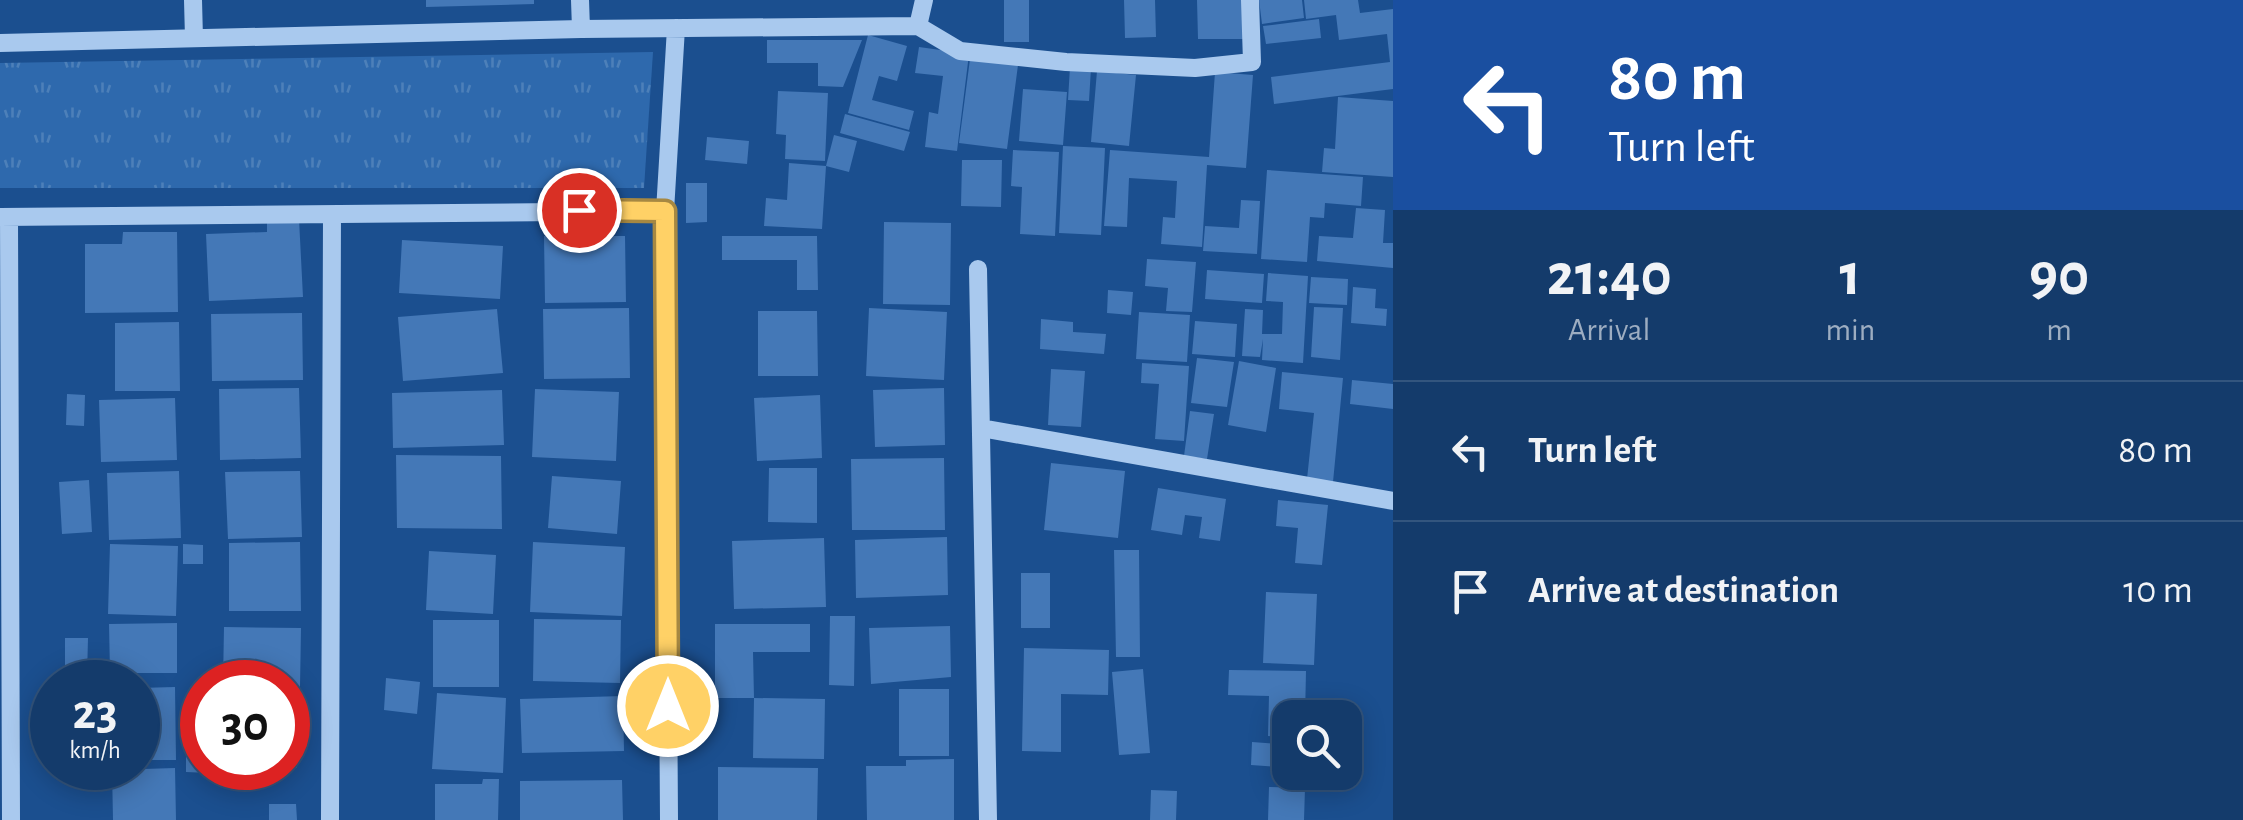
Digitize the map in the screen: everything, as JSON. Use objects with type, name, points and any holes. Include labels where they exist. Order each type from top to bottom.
[{"type":"street","points":[[193,0],[194,38]]},
{"type":"street","points":[[580,0],[581,30]]},
{"type":"street","points":[[918,26],[924,0]]},
{"type":"street","points":[[0,43],[918,26],[960,51],[1066,62],[1194,68],[1252,62],[1250,0]]},
{"type":"street","points":[[669,820],[665,211],[676,28]]},
{"type":"street","points":[[11,820],[4,217],[665,211]]},
{"type":"street","points":[[330,820],[332,215]]},
{"type":"street","points":[[978,269],[988,820]]},
{"type":"street","points":[[981,428],[1393,501]]},
{"type":"green space","points":[[653,52],[644,188],[0,188],[0,63]]},
{"type":"building","points":[[426,0],[534,0],[534,4],[426,7]]},
{"type":"building","points":[[1004,0],[1029,0],[1029,42],[1004,42]]},
{"type":"building","points":[[1124,0],[1155,0],[1156,37],[1125,38]]},
{"type":"building","points":[[1197,0],[1243,0],[1244,39],[1198,39]]},
{"type":"building","points":[[1259,0],[1302,0],[1304,18],[1262,24]]},
{"type":"building","points":[[1304,0],[1358,0],[1360,13],[1393,9],[1393,89],[1274,104],[1271,77],[1390,62],[1387,34],[1339,40],[1336,15],[1306,19]]},
{"type":"building","points":[[1319,19],[1321,38],[1266,44],[1263,26]]},
{"type":"building","points":[[868,35],[907,46],[897,81],[879,76],[872,100],[914,111],[909,130],[848,113]]},
{"type":"building","points":[[767,40],[862,40],[843,87],[818,86],[818,63],[767,63]]},
{"type":"building","points":[[919,47],[969,54],[957,151],[925,147],[929,112],[938,114],[943,76],[915,73]]},
{"type":"building","points":[[970,59],[1018,65],[1007,149],[959,143]]},
{"type":"building","points":[[1070,67],[1091,68],[1089,101],[1068,100]]},
{"type":"building","points":[[1097,71],[1136,75],[1129,146],[1091,142]]},
{"type":"building","points":[[1215,72],[1253,75],[1246,168],[1207,165],[1202,247],[1161,244],[1163,217],[1175,218],[1177,181],[1129,178],[1127,227],[1104,226],[1110,150],[1209,157]]},
{"type":"building","points":[[1023,89],[1067,92],[1063,145],[1019,141]]},
{"type":"building","points":[[778,91],[828,93],[825,161],[785,159],[786,135],[776,134]]},
{"type":"building","points":[[1338,97],[1393,101],[1393,177],[1322,172],[1324,148],[1335,149]]},
{"type":"building","points":[[845,114],[910,132],[904,151],[840,133]]},
{"type":"building","points":[[834,135],[857,141],[849,172],[826,166]]},
{"type":"building","points":[[707,137],[749,141],[747,164],[705,160]]},
{"type":"building","points":[[1063,146],[1105,148],[1101,235],[1059,233]]},
{"type":"building","points":[[1013,150],[1059,152],[1055,236],[1020,234],[1022,187],[1011,186]]},
{"type":"building","points":[[962,160],[1002,160],[1001,207],[961,206]]},
{"type":"building","points":[[789,163],[826,166],[822,229],[764,226],[766,198],[787,200]]},
{"type":"building","points":[[1267,170],[1363,177],[1361,206],[1325,203],[1324,218],[1310,217],[1307,262],[1261,259]]},
{"type":"building","points":[[686,183],[707,183],[707,222],[686,223]]},
{"type":"building","points":[[1241,200],[1260,201],[1257,254],[1203,251],[1205,226],[1239,228]]},
{"type":"building","points":[[1356,208],[1385,210],[1383,243],[1393,243],[1393,268],[1317,261],[1319,236],[1353,238]]},
{"type":"building","points":[[299,219],[303,297],[209,301],[206,234],[267,232],[267,221]]},
{"type":"building","points":[[884,222],[951,223],[950,305],[883,304]]},
{"type":"building","points":[[123,232],[177,232],[178,312],[85,313],[85,244],[122,244]]},
{"type":"building","points":[[544,236],[625,236],[626,302],[545,303]]},
{"type":"building","points":[[722,236],[817,236],[818,290],[797,290],[797,260],[722,260]]},
{"type":"building","points":[[402,240],[503,246],[500,299],[399,293]]},
{"type":"building","points":[[1147,259],[1196,262],[1192,312],[1166,311],[1168,288],[1145,286]]},
{"type":"building","points":[[1207,270],[1264,274],[1262,303],[1205,299]]},
{"type":"building","points":[[1268,273],[1308,276],[1303,363],[1262,360],[1263,339],[1260,357],[1242,356],[1245,309],[1263,310],[1262,334],[1282,334],[1283,302],[1266,301]]},
{"type":"building","points":[[1311,277],[1348,279],[1347,305],[1309,303]]},
{"type":"building","points":[[1353,287],[1376,289],[1375,308],[1387,309],[1386,326],[1351,323]]},
{"type":"building","points":[[1108,290],[1133,292],[1131,315],[1107,313]]},
{"type":"building","points":[[1314,307],[1343,308],[1340,360],[1311,357]]},
{"type":"building","points":[[629,308],[630,378],[544,379],[543,309]]},
{"type":"building","points":[[869,308],[947,312],[944,380],[866,376]]},
{"type":"building","points":[[497,309],[503,373],[403,381],[398,317]]},
{"type":"building","points":[[758,311],[817,311],[818,376],[758,376]]},
{"type":"building","points":[[1139,312],[1190,315],[1187,362],[1136,359]]},
{"type":"building","points":[[302,313],[303,380],[212,381],[211,314]]},
{"type":"building","points":[[1041,319],[1073,322],[1073,332],[1106,334],[1104,354],[1040,349]]},
{"type":"building","points":[[1195,321],[1237,324],[1235,357],[1192,354]]},
{"type":"building","points":[[179,322],[180,391],[115,391],[115,323]]},
{"type":"building","points":[[1197,358],[1234,362],[1227,407],[1191,403]]},
{"type":"building","points":[[1239,361],[1276,368],[1266,432],[1228,425]]},
{"type":"building","points":[[1142,363],[1189,366],[1184,441],[1155,439],[1159,384],[1141,383]]},
{"type":"building","points":[[1051,369],[1085,371],[1081,427],[1048,425]]},
{"type":"building","points":[[1282,372],[1343,378],[1333,482],[1307,479],[1314,413],[1279,409]]},
{"type":"building","points":[[1352,380],[1393,384],[1393,409],[1350,404]]},
{"type":"building","points":[[299,388],[301,458],[220,460],[219,389]]},
{"type":"building","points":[[944,388],[945,445],[875,447],[873,390]]},
{"type":"building","points":[[535,389],[619,392],[616,461],[532,457]]},
{"type":"building","points":[[502,390],[504,445],[393,448],[392,393]]},
{"type":"building","points":[[67,394],[85,395],[84,426],[66,425]]},
{"type":"building","points":[[820,395],[822,458],[757,461],[754,398]]},
{"type":"building","points":[[175,398],[177,460],[101,462],[99,400]]},
{"type":"building","points":[[1190,411],[1214,414],[1207,459],[1184,456]]},
{"type":"building","points":[[396,455],[501,456],[502,529],[397,528]]},
{"type":"building","points":[[944,458],[945,530],[852,530],[851,459]]},
{"type":"building","points":[[1051,463],[1125,471],[1118,538],[1044,530]]},
{"type":"building","points":[[769,468],[817,468],[817,523],[768,522]]},
{"type":"building","points":[[179,471],[181,538],[109,540],[107,473]]},
{"type":"building","points":[[300,471],[302,537],[228,539],[225,472]]},
{"type":"building","points":[[552,476],[621,481],[617,534],[548,528]]},
{"type":"building","points":[[89,480],[92,532],[62,534],[59,482]]},
{"type":"building","points":[[1158,488],[1226,499],[1220,541],[1199,538],[1202,517],[1185,515],[1182,535],[1151,530]]},
{"type":"building","points":[[1278,500],[1328,505],[1322,565],[1295,563],[1298,528],[1276,526]]},
{"type":"building","points":[[947,537],[948,595],[856,598],[855,540]]},
{"type":"building","points":[[824,538],[826,607],[734,609],[732,541]]},
{"type":"building","points":[[300,542],[301,611],[229,611],[229,543]]},
{"type":"building","points":[[533,542],[625,547],[622,616],[530,612]]},
{"type":"building","points":[[110,544],[178,546],[176,616],[108,614]]},
{"type":"building","points":[[183,544],[203,545],[203,564],[183,564]]},
{"type":"building","points":[[1114,550],[1139,550],[1140,657],[1116,657]]},
{"type":"building","points":[[429,551],[496,555],[493,614],[426,610]]},
{"type":"building","points":[[1021,573],[1050,573],[1050,628],[1021,628]]},
{"type":"building","points":[[1266,592],[1317,594],[1314,665],[1263,663]]},
{"type":"building","points":[[830,616],[855,616],[854,686],[829,685]]},
{"type":"building","points":[[534,619],[621,620],[620,683],[533,681]]},
{"type":"building","points":[[433,620],[499,620],[499,687],[433,687]]},
{"type":"building","points":[[177,623],[177,673],[160,673],[160,660],[110,660],[109,624]]},
{"type":"building","points":[[715,624],[810,624],[810,652],[753,652],[754,698],[715,698]]},
{"type":"building","points":[[950,626],[951,677],[871,684],[869,628]]},
{"type":"building","points":[[224,627],[301,628],[300,660],[223,660]]},
{"type":"building","points":[[65,638],[88,638],[87,660],[65,660]]},
{"type":"building","points":[[1024,648],[1109,650],[1108,695],[1061,694],[1061,752],[1022,751]]},
{"type":"building","points":[[1143,669],[1150,753],[1119,755],[1112,672]]},
{"type":"building","points":[[1229,670],[1306,671],[1305,700],[1272,700],[1272,736],[1268,736],[1269,696],[1228,695]]},
{"type":"building","points":[[386,678],[420,682],[417,714],[384,710]]},
{"type":"building","points":[[160,687],[175,687],[176,760],[160,760]]},
{"type":"building","points":[[899,689],[949,689],[949,756],[899,756]]},
{"type":"building","points":[[437,693],[506,698],[503,773],[432,769]]},
{"type":"building","points":[[623,696],[624,751],[522,753],[520,699]]},
{"type":"building","points":[[754,698],[825,699],[824,759],[753,758]]},
{"type":"building","points":[[1252,742],[1272,744],[1272,767],[1251,765]]},
{"type":"building","points":[[954,759],[954,820],[867,820],[866,766],[906,766],[906,760]]},
{"type":"building","points":[[718,767],[818,768],[817,820],[718,820]]},
{"type":"building","points":[[160,768],[175,768],[176,820],[113,820],[112,790],[160,790]]},
{"type":"building","points":[[483,779],[499,779],[498,820],[435,820],[435,784],[482,784]]},
{"type":"building","points":[[622,780],[623,820],[520,820],[520,781]]},
{"type":"building","points":[[1269,787],[1305,790],[1304,820],[1268,820]]},
{"type":"building","points":[[1151,790],[1177,791],[1176,820],[1150,820]]},
{"type":"building","points":[[269,804],[296,804],[297,820],[269,820]]},
{"type":"route","points":[[579,210],[665,211],[668,706]]}]
